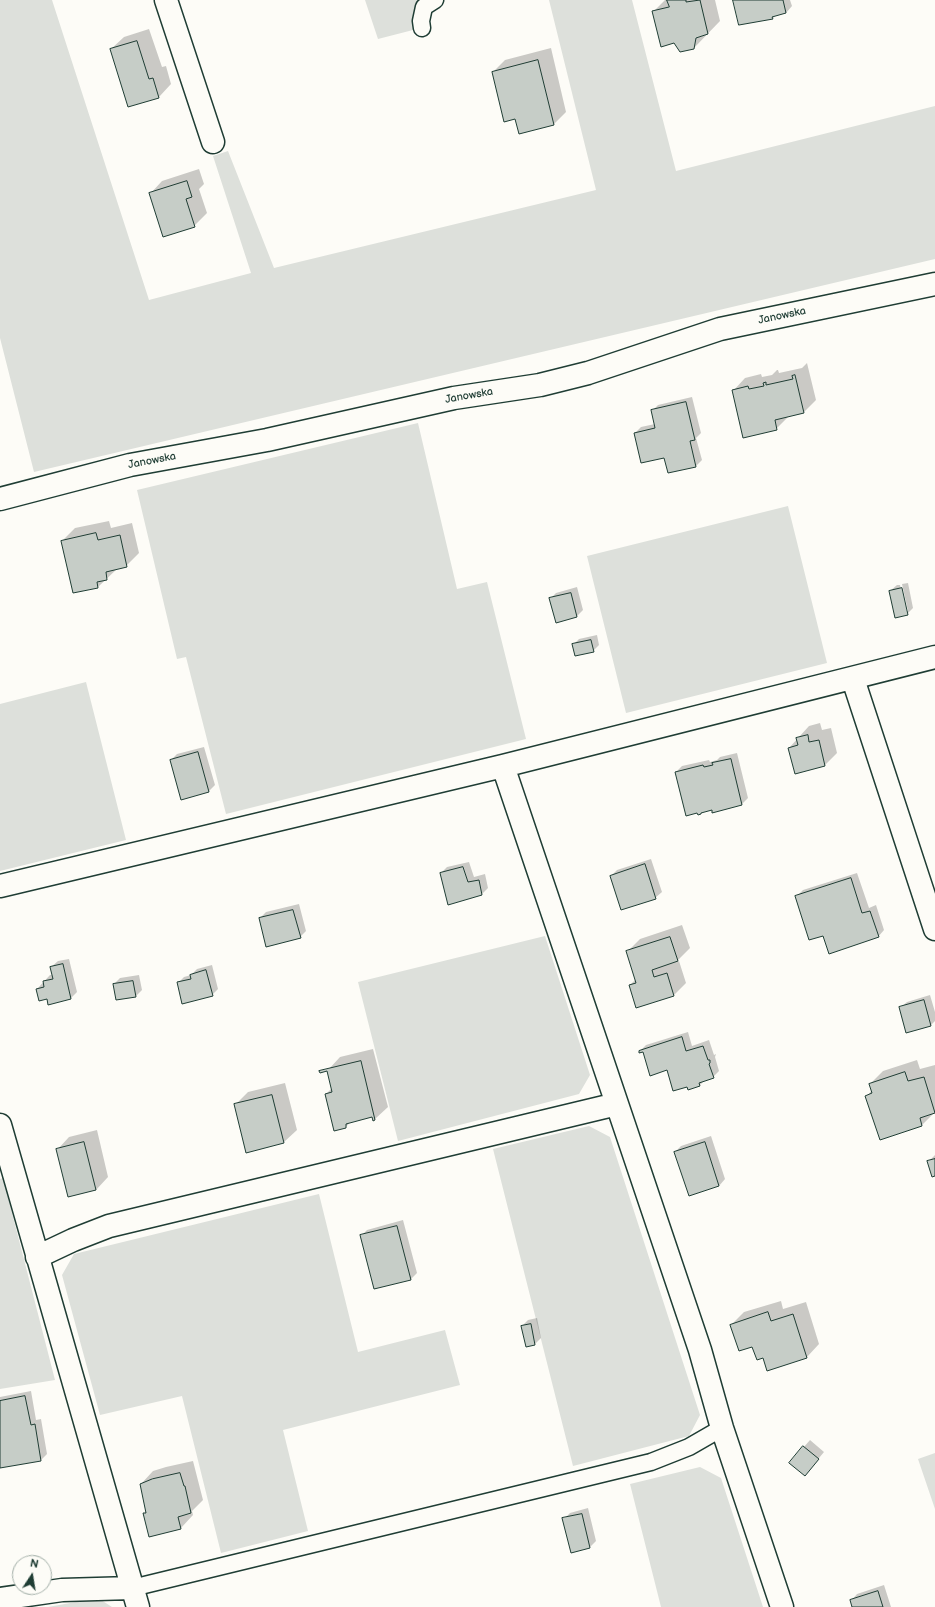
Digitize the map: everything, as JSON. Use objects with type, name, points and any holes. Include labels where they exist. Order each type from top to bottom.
[{"type":"street","points":[[166,0],[213,142]]},
{"type":"street","name":"Janowska","points":[[0,499],[130,465],[267,440],[454,398],[540,385],[595,371],[720,329],[935,284]]},
{"type":"street","points":[[0,886],[503,766],[853,679],[935,657]]},
{"type":"street","points":[[853,679],[935,929]]},
{"type":"street","points":[[503,766],[700,1350],[722,1428],[782,1607]]},
{"type":"street","points":[[37,1257],[73,1240],[109,1226],[617,1104]]},
{"type":"street","points":[[0,1125],[135,1597],[62,1590],[0,1599]]},
{"type":"lane","points":[[422,28],[421,21],[424,7],[435,0]]},
{"type":"lane","points":[[135,1597],[651,1462],[689,1447],[722,1428]]},
{"type":"shaded area","points":[[0,0],[52,0],[149,300],[251,273],[213,156],[228,151],[274,268],[596,190],[549,0],[632,0],[676,171],[935,106],[935,259],[34,472],[0,338]]},
{"type":"shaded area","points":[[365,0],[426,0],[416,14],[413,30],[378,39]]},
{"type":"shaded area","points":[[418,423],[457,589],[487,582],[526,739],[226,814],[186,657],[177,659],[137,490]]},
{"type":"shaded area","points":[[788,506],[827,663],[626,713],[587,556]]},
{"type":"shaded area","points":[[86,682],[126,840],[0,871],[0,704]]},
{"type":"shaded area","points":[[545,936],[590,1075],[579,1094],[398,1141],[358,982]]},
{"type":"shaded area","points":[[589,1126],[610,1137],[700,1415],[689,1436],[573,1466],[493,1149]]},
{"type":"shaded area","points":[[3,1178],[55,1380],[0,1389],[0,1179]]},
{"type":"shaded area","points":[[319,1194],[358,1352],[445,1330],[460,1385],[283,1430],[308,1531],[221,1553],[182,1396],[100,1415],[62,1275],[74,1254]]},
{"type":"shaded area","points":[[935,1453],[935,1509],[918,1459]]},
{"type":"shaded area","points":[[700,1467],[721,1478],[763,1607],[661,1607],[630,1484]]},
{"type":"shaded area","points":[[98,1598],[112,1607],[48,1607]]},
{"type":"building","points":[[667,0],[686,0],[686,2],[700,0],[708,34],[696,38],[694,49],[680,52],[674,43],[661,47],[652,11],[669,7]]},
{"type":"building","points":[[733,0],[783,0],[786,13],[772,17],[773,19],[739,25]]},
{"type":"building","points":[[137,41],[149,79],[153,78],[159,98],[128,107],[110,49]]},
{"type":"building","points":[[538,60],[554,125],[519,134],[515,119],[504,122],[492,72]]},
{"type":"building","points":[[187,181],[192,197],[186,199],[195,227],[163,237],[149,193]]},
{"type":"building","points":[[795,375],[804,413],[775,420],[777,430],[743,438],[732,390],[748,386],[749,389],[764,386],[763,383],[766,382],[766,385],[793,379],[792,376]]},
{"type":"building","points":[[686,402],[695,440],[690,441],[696,467],[668,473],[664,458],[641,463],[634,433],[655,428],[651,410]]},
{"type":"building","points":[[96,533],[98,540],[120,535],[127,567],[106,572],[107,580],[97,582],[98,588],[73,593],[61,541]]},
{"type":"building","points":[[902,588],[908,615],[895,618],[889,591]]},
{"type":"building","points":[[571,593],[577,617],[556,623],[549,598]]},
{"type":"building","points":[[591,640],[594,652],[575,656],[572,644]]},
{"type":"building","points":[[808,735],[809,742],[819,740],[825,766],[795,774],[788,748],[798,745],[796,738]]},
{"type":"building","points":[[198,752],[209,792],[181,800],[170,760]]},
{"type":"building","points":[[731,759],[742,805],[712,813],[712,810],[698,815],[697,813],[686,816],[675,772],[703,765],[704,767],[713,765],[712,763]]},
{"type":"building","points":[[645,864],[656,899],[621,910],[610,876]]},
{"type":"building","points":[[463,867],[468,882],[479,880],[482,895],[448,905],[440,873]]},
{"type":"building","points":[[851,878],[862,913],[870,911],[879,937],[829,954],[823,936],[809,940],[795,896]]},
{"type":"building","points":[[293,910],[301,938],[266,947],[259,918]]},
{"type":"building","points":[[670,937],[678,961],[652,970],[654,977],[667,973],[674,996],[636,1008],[629,985],[636,983],[626,951]]},
{"type":"building","points":[[63,964],[71,999],[48,1005],[47,999],[39,1001],[36,989],[44,987],[43,981],[53,979],[50,967]]},
{"type":"building","points":[[206,970],[213,996],[182,1004],[177,982],[191,979],[190,975]]},
{"type":"building","points":[[133,981],[136,997],[116,1000],[113,984]]},
{"type":"building","points":[[924,1000],[931,1026],[906,1033],[899,1007]]},
{"type":"building","points":[[682,1037],[686,1051],[703,1046],[708,1060],[710,1060],[709,1064],[714,1078],[699,1083],[700,1086],[688,1090],[687,1087],[673,1091],[667,1070],[650,1076],[643,1052],[639,1053],[639,1051]]},
{"type":"building","points":[[361,1061],[375,1120],[373,1121],[372,1117],[346,1124],[346,1128],[334,1131],[325,1094],[332,1092],[327,1071],[320,1073],[319,1071]]},
{"type":"building","points":[[905,1072],[908,1081],[924,1077],[935,1113],[920,1118],[922,1126],[880,1140],[865,1096],[872,1093],[869,1084]]},
{"type":"building","points":[[272,1095],[284,1143],[246,1153],[234,1104]]},
{"type":"building","points":[[84,1142],[96,1190],[68,1197],[56,1149]]},
{"type":"building","points":[[705,1142],[719,1186],[689,1196],[674,1152]]},
{"type":"building","points":[[935,1159],[935,1176],[932,1177],[927,1161]]},
{"type":"building","points":[[397,1226],[411,1280],[374,1289],[360,1235]]},
{"type":"building","points":[[768,1312],[771,1321],[793,1314],[807,1358],[767,1371],[763,1358],[757,1360],[752,1347],[739,1351],[730,1325]]},
{"type":"building","points":[[531,1324],[535,1345],[526,1347],[521,1326]]},
{"type":"building","points":[[25,1396],[31,1425],[35,1424],[41,1461],[0,1468],[0,1401]]},
{"type":"building","points":[[803,1446],[819,1459],[805,1476],[789,1463]]},
{"type":"building","points":[[180,1473],[185,1486],[191,1513],[178,1517],[181,1529],[149,1537],[143,1513],[146,1513],[140,1484],[152,1479]]},
{"type":"building","points":[[582,1514],[590,1548],[571,1553],[562,1518]]},
{"type":"building","points":[[878,1591],[883,1607],[852,1607],[850,1600]]}]
